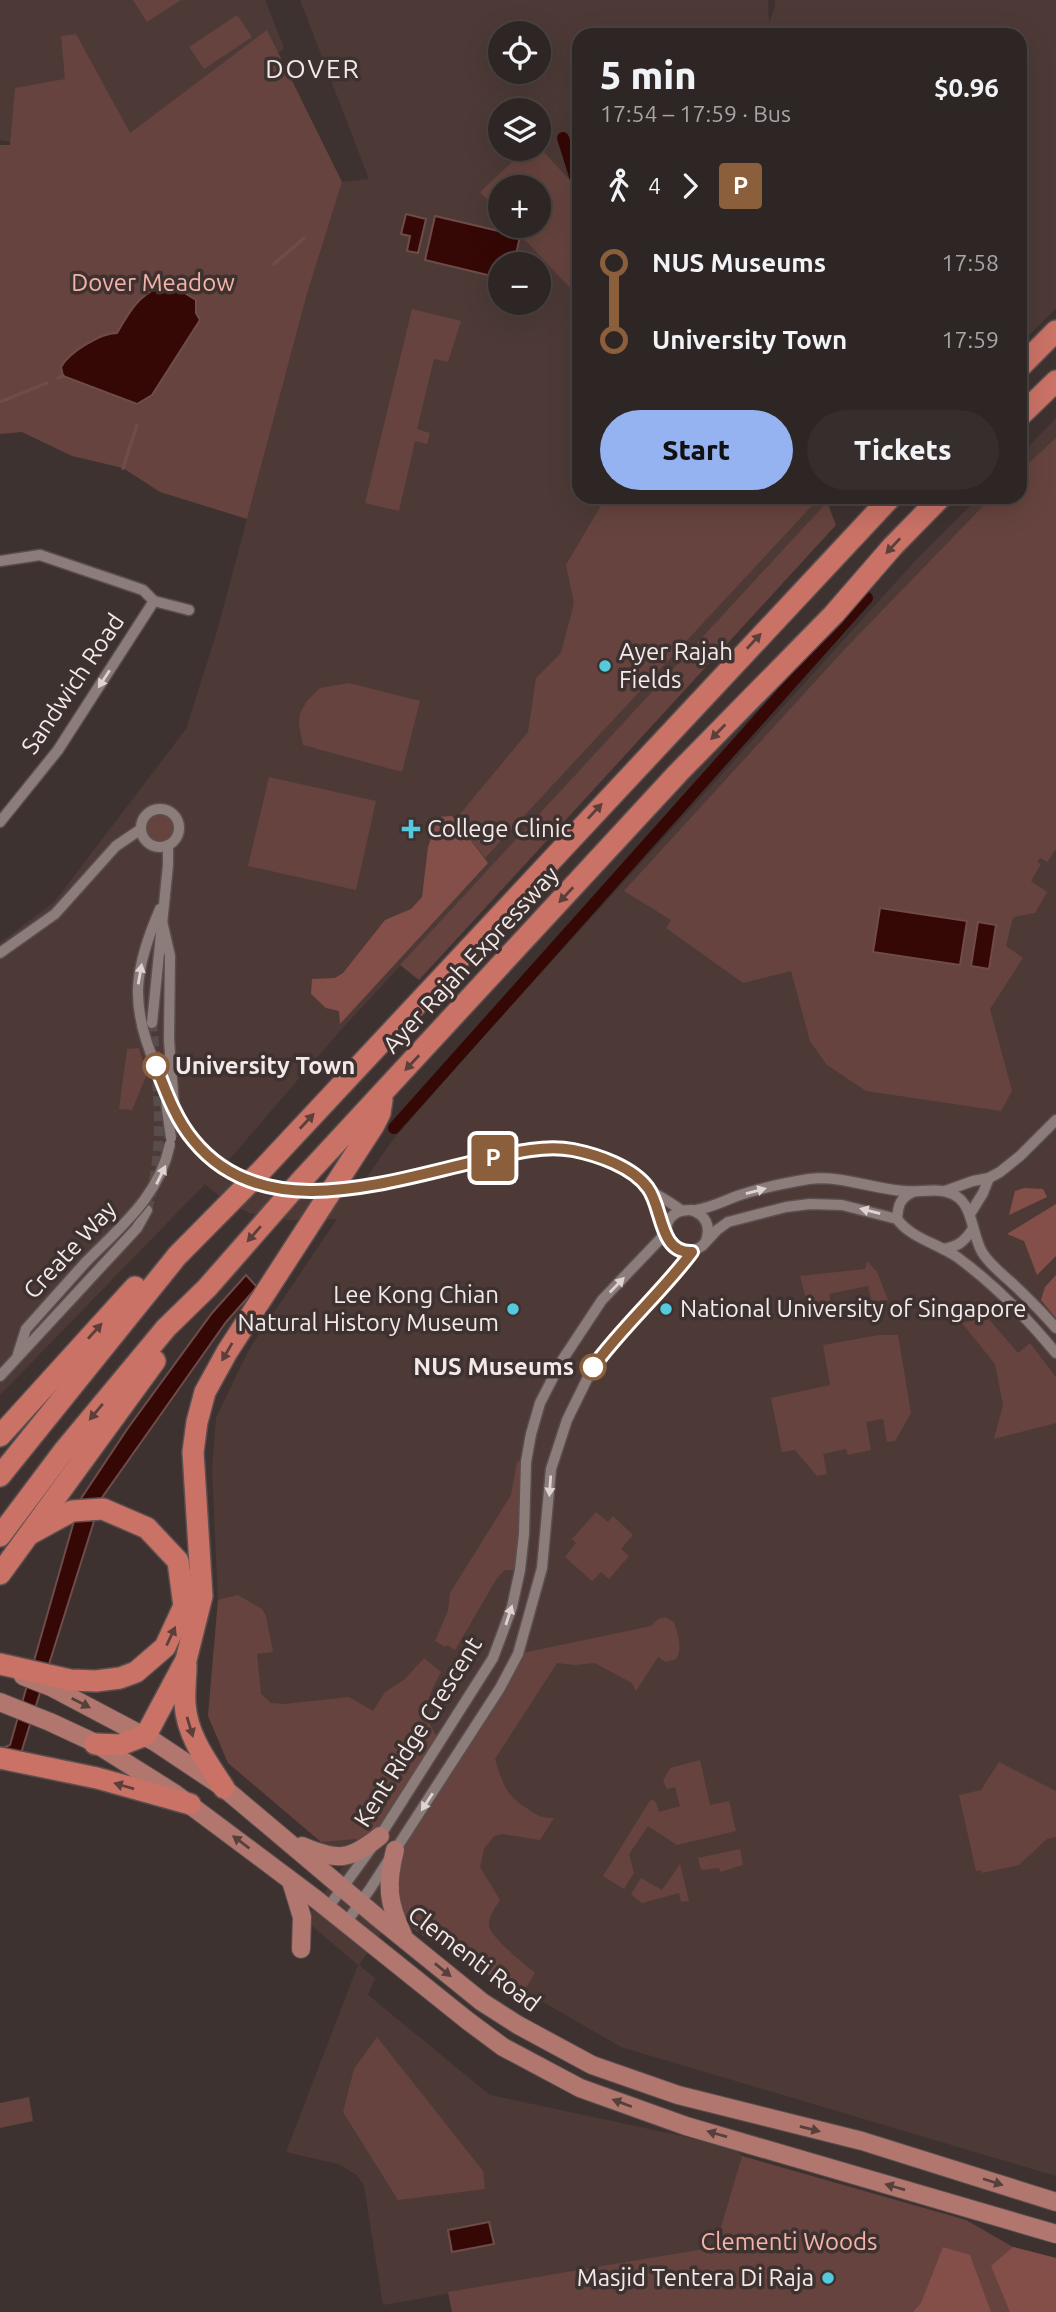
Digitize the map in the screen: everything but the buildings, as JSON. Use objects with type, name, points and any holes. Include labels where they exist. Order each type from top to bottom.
[{"type":"highway","points":[[1027,360],[1056,331]]},
{"type":"highway","points":[[1027,409],[1056,381]]},
{"type":"highway","name":"Ayer Rajah Expressway","points":[[0,1476],[177,1256],[261,1171],[884,504]]},
{"type":"highway","name":"Ayer Rajah Expressway","points":[[0,1536],[63,1452],[158,1338],[678,773],[834,614],[893,546],[934,504]]},
{"type":"highway","points":[[224,1788],[200,1753],[189,1729],[185,1705],[186,1660],[202,1596],[193,1452],[197,1422],[205,1392],[233,1342],[374,1125],[380,1113],[383,1094]]},
{"type":"highway","points":[[0,1436],[138,1284],[177,1256]]},
{"type":"highway","points":[[0,1574],[206,1288]]},
{"type":"highway","points":[[0,1665],[70,1681],[120,1678],[136,1672],[165,1647],[184,1606],[178,1561],[147,1528],[103,1509],[72,1511],[30,1534]]},
{"type":"highway","points":[[94,1743],[120,1745],[146,1735],[186,1660]]},
{"type":"highway","points":[[0,1758],[48,1766],[190,1804]]},
{"type":"main road","name":"Clementi Road","points":[[0,1665],[146,1735],[224,1788],[482,2002],[592,2065],[678,2095],[862,2141],[1056,2202]]},
{"type":"main road","name":"Clementi Road","points":[[0,1702],[50,1721],[94,1743],[190,1804],[503,2047],[580,2088],[664,2119],[1056,2234]]},
{"type":"main road","points":[[282,1838],[330,1857],[345,1857],[360,1853],[380,1836]]},
{"type":"main road","points":[[396,1850],[389,1879],[389,1901],[404,1938]]},
{"type":"main road","points":[[291,1881],[302,1917],[301,1949]]},
{"type":"street","points":[[0,561],[40,555],[143,590],[154,601],[189,610]]},
{"type":"street","name":"Sandwich Road","points":[[0,822],[58,750],[154,601]]},
{"type":"street","points":[[160,808],[169,811],[177,819],[178,831],[173,842],[168,845],[150,844],[142,835],[143,819],[150,811],[160,808]]},
{"type":"street","points":[[0,953],[55,914],[116,846],[141,829]]},
{"type":"street","points":[[152,1023],[168,845]]},
{"type":"street","points":[[165,897],[146,942],[138,988],[138,1015],[145,1041],[182,1126],[203,1152],[225,1169],[251,1182],[274,1188],[312,1192],[364,1187],[508,1154],[546,1149],[572,1150],[611,1162],[636,1176],[650,1190],[701,1215],[707,1225],[708,1236],[697,1249],[677,1250],[670,1243],[650,1190]]},
{"type":"street","points":[[162,921],[169,948],[169,1040],[174,1109]]},
{"type":"street","name":"Create Way","points":[[17,1357],[26,1329],[144,1202],[158,1182],[166,1164],[170,1141],[168,1109],[156,1066]]},
{"type":"street","points":[[687,1210],[703,1209],[758,1189],[813,1179],[857,1181],[891,1190],[945,1191],[989,1178],[1020,1156],[1056,1119]]},
{"type":"street","points":[[970,1214],[983,1194],[989,1178]]},
{"type":"street","points":[[945,1191],[965,1203],[972,1230],[983,1255],[1039,1308],[1056,1328]]},
{"type":"street","points":[[897,1219],[898,1205],[904,1196],[913,1192]]},
{"type":"street","name":"Kent Ridge Crescent","points":[[345,1924],[477,1724],[518,1654],[542,1568],[551,1469],[570,1411],[593,1367],[612,1342],[717,1230],[728,1222],[786,1207],[810,1204],[842,1205],[897,1219],[904,1228],[921,1240],[943,1248],[973,1270],[1032,1325],[1056,1353]]},
{"type":"street","name":"Create Way","points":[[17,1357],[137,1228],[147,1210]]},
{"type":"street","name":"Kent Ridge Crescent","points":[[327,1909],[380,1836],[493,1658],[512,1607],[520,1570],[526,1462],[540,1403],[561,1362],[602,1300],[673,1216],[687,1210]]},
{"type":"street","points":[[943,1248],[955,1247],[965,1240],[972,1230]]},
{"type":"street","points":[[0,1376],[17,1357]]},
{"type":"street","points":[[493,1658],[518,1654]]},
{"type":"street","points":[[470,1698],[477,1707],[485,1710]]},
{"type":"street","points":[[460,1713],[471,1717],[477,1724]]},
{"type":"shaded area","points":[[0,0],[265,0],[284,48],[207,113],[125,158],[0,140]]},
{"type":"shaded area","name":"National University of Singapore","points":[[300,0],[768,0],[769,23],[775,0],[1056,0],[1056,308],[1027,337],[1027,28],[572,28],[572,137],[559,138],[568,177],[572,181],[572,504],[826,504],[340,1031],[228,1161],[244,1172],[279,1180],[318,1185],[365,1180],[392,1141],[476,1045],[917,559],[972,504],[1027,504],[1027,448],[1056,418],[1056,2176],[621,2047],[524,1991],[462,1962],[394,1916],[359,1965],[375,1978],[368,1995],[490,2095],[733,2147],[742,2156],[715,2247],[383,2305],[364,2186],[357,2175],[338,2164],[286,2152],[358,1965],[305,1920],[346,1863],[228,1763],[208,1716],[218,1600],[212,1469],[216,1418],[248,1351],[337,1219],[289,1220],[249,1213],[220,1197],[205,1184],[0,1395],[0,943],[55,901],[186,729],[218,628],[307,294],[342,182],[369,179]]},
{"type":"shaded area","points":[[406,214],[426,219],[418,253],[407,251],[410,236],[401,234]]},
{"type":"shaded area","points":[[435,216],[488,228],[488,238],[520,238],[517,252],[488,252],[488,275],[425,260]]},
{"type":"shaded area","points":[[161,285],[173,286],[196,300],[196,313],[200,320],[152,395],[137,404],[63,376],[61,367],[71,355],[94,340],[117,333],[135,305]]},
{"type":"shaded area","points":[[452,816],[488,863],[340,1024],[339,1011],[326,1008],[311,994],[312,979],[335,978],[343,973],[385,920],[411,909],[422,897],[428,847],[438,817]]},
{"type":"shaded area","points":[[880,908],[967,921],[960,965],[873,952]]},
{"type":"shaded area","points":[[978,922],[996,925],[989,969],[971,966]]},
{"type":"shaded area","points":[[1024,1188],[1043,1189],[1047,1197],[1009,1215],[1015,1191]]},
{"type":"shaded area","points":[[1056,1204],[1056,1256],[1037,1275],[1024,1241],[1007,1234]]},
{"type":"shaded area","points":[[246,1275],[257,1287],[226,1322],[101,1499],[21,1753],[0,1770],[0,1749],[10,1745],[80,1500],[128,1428],[212,1313]]},
{"type":"shaded area","points":[[1056,1275],[1056,1318],[1041,1300],[1045,1287]]},
{"type":"shaded area","points":[[489,2222],[494,2244],[452,2252],[448,2230]]},
{"type":"shaded area","points":[[943,2247],[970,2255],[991,2312],[913,2312],[921,2303]]},
{"type":"shaded area","points":[[1013,2247],[1056,2258],[1056,2312],[1010,2312],[991,2266]]},
{"type":"green space","points":[[133,0],[181,0],[147,22]]},
{"type":"green space","points":[[237,15],[252,37],[204,69],[189,47]]},
{"type":"green space","name":"Dover Meadow","points":[[267,30],[342,182],[307,294],[247,519],[160,492],[123,468],[72,456],[22,432],[0,434],[0,145],[10,145],[15,88],[65,79],[61,36],[76,34],[130,133]]},
{"type":"green space","points":[[551,160],[572,182],[572,284],[569,287],[551,268],[551,252],[536,252],[523,238],[551,238],[551,175],[498,175],[513,161]]},
{"type":"green space","points":[[488,185],[488,201],[480,192]]},
{"type":"green space","points":[[412,309],[461,321],[448,362],[434,359],[417,429],[430,433],[427,444],[415,441],[399,511],[365,503]]},
{"type":"green space","points":[[1056,438],[1056,849],[1047,862],[1040,858],[1037,862],[1041,864],[1031,881],[1047,892],[1035,913],[1013,917],[1006,946],[1023,958],[990,1009],[1012,1091],[1001,1111],[866,1091],[827,1065],[810,1041],[791,971],[743,983],[666,928],[671,920],[624,891],[844,650],[985,504],[1027,504],[1027,465]]},
{"type":"green space","name":"Ayer Rajah Fields","points":[[602,504],[814,504],[485,858],[455,820],[528,732],[536,678],[561,653],[574,603],[566,565]]},
{"type":"green space","points":[[828,504],[836,525],[419,980],[400,965]]},
{"type":"green space","points":[[349,683],[420,701],[402,772],[303,745],[299,725],[300,713],[307,701],[320,688]]},
{"type":"green space","points":[[269,777],[376,801],[356,890],[248,866]]},
{"type":"green space","points":[[160,814],[170,818],[174,828],[170,838],[160,842],[150,838],[146,828],[150,818]]},
{"type":"green space","points":[[139,1048],[147,1074],[132,1110],[119,1109],[127,1049]]},
{"type":"green space","points":[[867,1261],[877,1272],[888,1300],[872,1302],[868,1286],[829,1294],[833,1313],[816,1317],[812,1298],[806,1299],[800,1276],[865,1269]]},
{"type":"green space","points":[[987,1317],[1018,1353],[1030,1343],[1056,1377],[1056,1423],[994,1439],[1003,1405],[995,1364],[962,1323]]},
{"type":"green space","points":[[879,1335],[898,1335],[911,1413],[895,1441],[887,1442],[883,1419],[866,1422],[871,1450],[848,1455],[846,1449],[823,1454],[827,1474],[817,1476],[795,1450],[782,1452],[771,1398],[830,1385],[823,1345]]},
{"type":"green space","points":[[517,1461],[526,1462],[520,1570],[505,1570],[497,1578],[455,1650],[447,1645],[445,1647],[435,1641],[448,1611],[450,1593],[511,1495]]},
{"type":"green space","points":[[596,1512],[608,1522],[613,1516],[633,1535],[621,1549],[629,1556],[609,1579],[601,1572],[592,1581],[565,1557],[576,1543],[572,1539]]},
{"type":"green space","points":[[238,1595],[262,1609],[266,1616],[273,1652],[257,1654],[261,1694],[271,1703],[349,1697],[373,1711],[385,1692],[405,1679],[424,1658],[441,1672],[429,1700],[427,1715],[441,1742],[367,1846],[356,1839],[321,1842],[228,1763],[208,1716],[218,1600]]},
{"type":"green space","points":[[665,1617],[674,1622],[678,1636],[679,1650],[676,1659],[666,1662],[658,1657],[636,1691],[632,1683],[595,1663],[557,1663],[495,1759],[503,1782],[514,1799],[537,1815],[554,1818],[540,1840],[502,1834],[494,1836],[484,1849],[480,1867],[500,1900],[490,1918],[491,1930],[501,1944],[535,1973],[524,1991],[462,1962],[409,1925],[389,1879],[392,1861],[518,1654],[651,1626],[658,1619]]},
{"type":"green space","points":[[700,1760],[710,1805],[729,1801],[736,1831],[677,1845],[648,1826],[629,1854],[634,1873],[624,1889],[603,1876],[651,1799],[656,1802],[659,1812],[680,1806],[675,1787],[667,1789],[663,1781],[670,1768]]},
{"type":"green space","points":[[999,1762],[1056,1791],[1056,1837],[1047,1839],[1019,1865],[982,1873],[981,1870],[976,1871],[959,1795],[981,1790]]},
{"type":"green space","points":[[740,1849],[743,1865],[720,1872],[719,1868],[701,1870],[698,1858]]},
{"type":"green space","points":[[680,1864],[689,1901],[681,1902],[679,1893],[642,1903],[631,1894],[641,1878],[662,1890]]},
{"type":"green space","points":[[377,2037],[483,2171],[485,2189],[398,2200],[343,2112],[354,2069]]},
{"type":"green space","points":[[29,2097],[33,2121],[0,2128],[0,2103]]},
{"type":"green space","name":"Clementi Woods","points":[[742,2156],[966,2220],[1013,2247],[1056,2258],[1056,2312],[452,2312],[448,2292],[715,2247]]},
{"type":"waterway","points":[[563,138],[572,166]]},
{"type":"waterway","points":[[274,264],[304,238]]},
{"type":"waterway","points":[[58,378],[63,376]]},
{"type":"waterway","points":[[0,402],[47,383]]},
{"type":"waterway","points":[[123,468],[137,425]]},
{"type":"waterway","points":[[394,1128],[867,598]]},
{"type":"tunnel","points":[[147,1210],[159,1140],[152,1023]]},
{"type":"bus line","name":"P","points":[[156,1066],[182,1126],[203,1152],[225,1169],[251,1182],[274,1188],[312,1192],[364,1187],[508,1154],[546,1149],[572,1150],[611,1162],[636,1176],[650,1190],[670,1243],[677,1250],[692,1252],[593,1367]]},
{"type":"place","name":"Ayer Rajah Fields","points":[[605,666]]},
{"type":"place","name":"College Clinic","points":[[411,829]]},
{"type":"place","name":"University Town","points":[[156,1066]]},
{"type":"place","name":"Lee Kong Chian Natural History Museum","points":[[513,1309]]},
{"type":"place","name":"National University of Singapore","points":[[666,1309]]},
{"type":"place","name":"NUS Museums","points":[[593,1367]]},
{"type":"place","name":"Masjid Tentera Di Raja","points":[[828,2278]]},
{"type":"district","name":"DOVER","points":[[313,69]]}]
